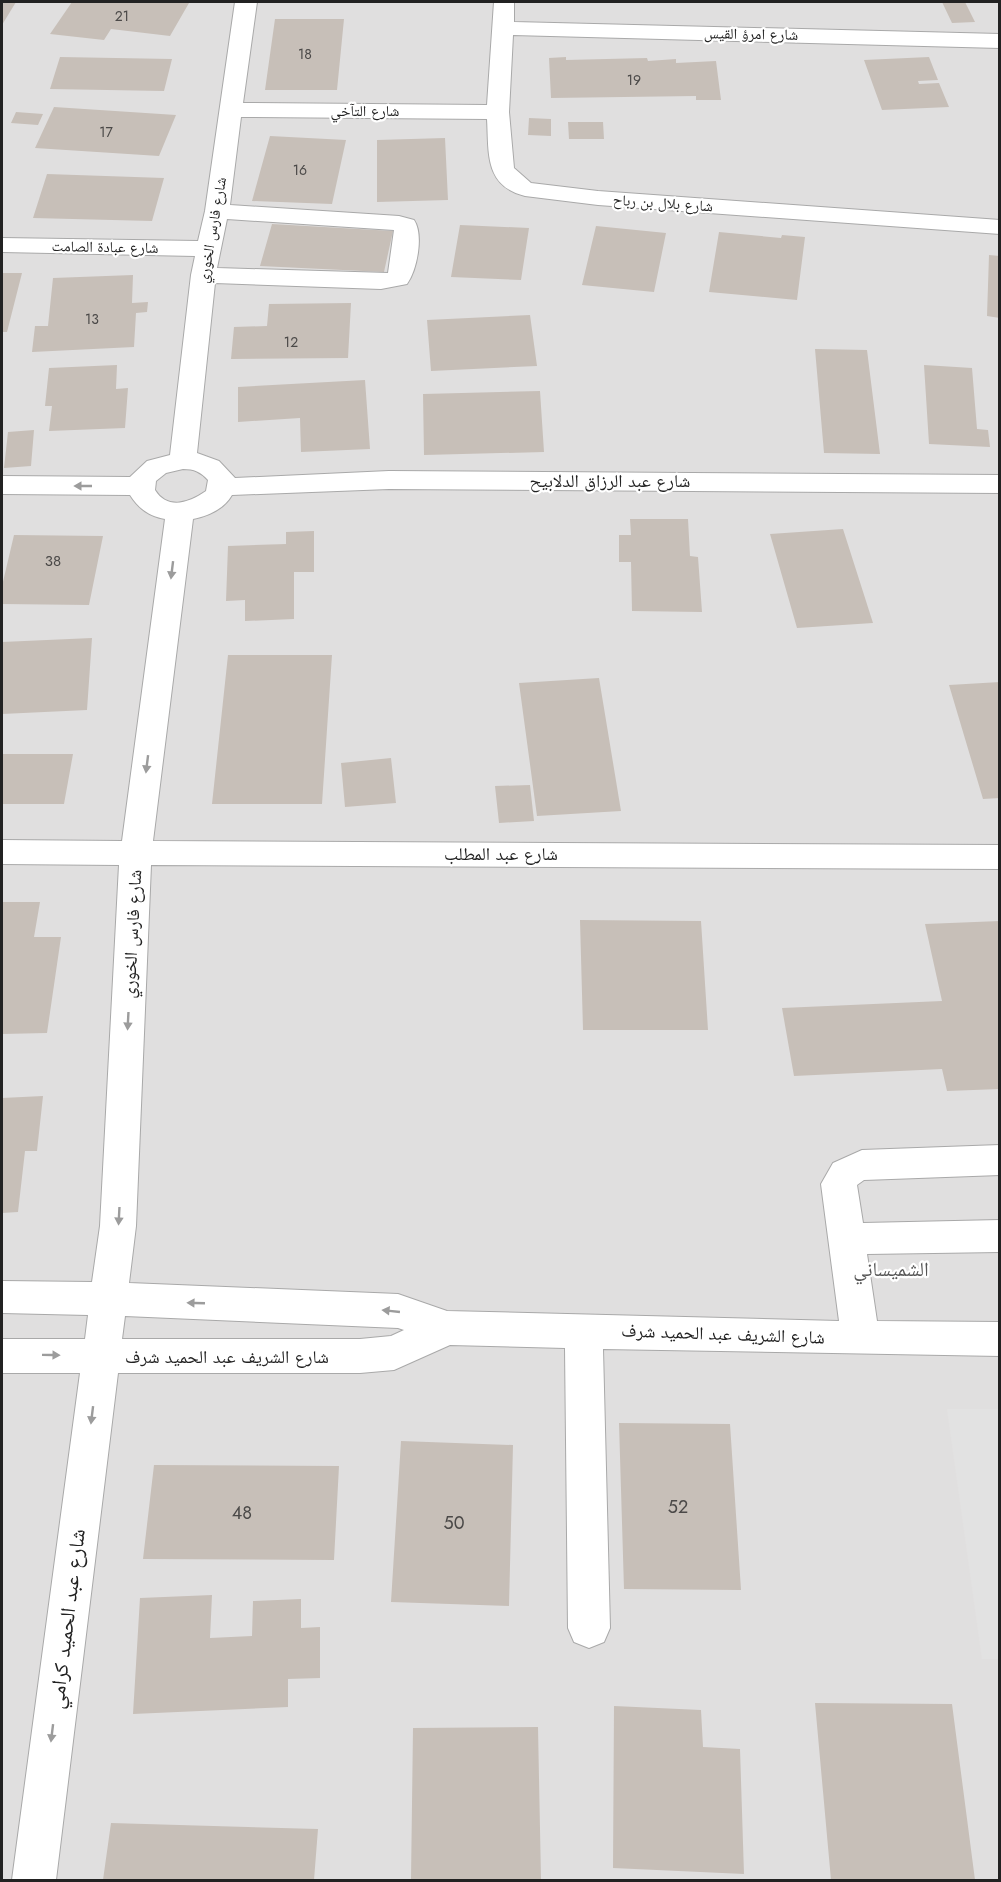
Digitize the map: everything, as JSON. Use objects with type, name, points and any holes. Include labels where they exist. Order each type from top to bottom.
[{"type":"street","name":"شارع فارس الخوري","points":[[183,460],[203,275],[217,211],[246,2]]},
{"type":"street","name":"شارع بلال بن رباح","points":[[504,2],[498,112],[502,168],[511,180],[525,189],[598,198],[999,227]]},
{"type":"street","name":"شارع امرؤ القيس","points":[[503,28],[999,40]]},
{"type":"street","name":"شارع التآخي","points":[[232,110],[498,112]]},
{"type":"street","points":[[203,275],[381,282],[398,279],[400,275],[407,233],[405,225],[399,222],[217,211]]},
{"type":"street","name":"شارع عبادة الصامت","points":[[2,245],[208,249]]},
{"type":"street","points":[[183,460],[208,465],[222,478],[222,487],[212,502],[191,511],[180,512],[155,507],[146,501],[141,493],[145,475],[155,467],[183,460]]},
{"type":"street","name":"شارع عبد الرزاق الدلابيح","points":[[222,487],[389,480],[999,484]]},
{"type":"street","points":[[2,485],[141,486]]},
{"type":"street","name":"شارع فارس الخوري","points":[[100,1357],[110,1300],[118,1226],[136,852],[180,512]]},
{"type":"street","name":"شارع عبد المطلب","points":[[2,852],[999,857]]},
{"type":"street","points":[[860,1338],[839,1184],[848,1170],[862,1165],[999,1160]]},
{"type":"street","points":[[845,1239],[999,1236]]},
{"type":"street","name":"شارع الشريف عبد الحميد شرف","points":[[2,1298],[59,1297],[398,1311],[447,1328],[999,1339]]},
{"type":"street","name":"شارع الشريف عبد الحميد شرف","points":[[2,1356],[360,1356],[394,1353],[447,1328]]},
{"type":"street","points":[[584,1331],[590,1628]]},
{"type":"street","name":"شارع عبد الحميد كرامي","points":[[34,1881],[100,1357]]},
{"type":"shaded area","points":[[2,2],[999,2],[999,1880],[2,1880]]},
{"type":"shaded area","points":[[947,1409],[999,1409],[999,1659],[982,1659]]},
{"type":"building","points":[[2,2],[16,2],[2,25]]},
{"type":"building","points":[[72,2],[189,3],[170,36],[111,29],[104,40],[50,34]]},
{"type":"building","points":[[942,2],[965,2],[975,22],[952,23]]},
{"type":"building","points":[[275,19],[344,19],[337,90],[265,90]]},
{"type":"building","points":[[60,57],[172,59],[164,91],[50,89]]},
{"type":"building","points":[[566,57],[566,60],[676,59],[676,63],[716,61],[721,100],[696,100],[696,96],[551,98],[549,58]]},
{"type":"building","points":[[929,57],[938,80],[918,81],[919,84],[939,83],[949,107],[882,110],[864,60]]},
{"type":"building","points":[[54,107],[176,115],[159,156],[35,148]]},
{"type":"building","points":[[16,112],[43,114],[38,125],[11,123]]},
{"type":"building","points":[[529,118],[551,119],[551,136],[528,135]]},
{"type":"building","points":[[568,122],[603,122],[604,139],[569,139]]},
{"type":"building","points":[[270,136],[346,140],[332,204],[252,201]]},
{"type":"building","points":[[445,138],[448,200],[377,202],[377,140]]},
{"type":"building","points":[[47,174],[164,178],[152,221],[33,218]]},
{"type":"building","points":[[272,224],[393,231],[384,272],[260,266]]},
{"type":"building","points":[[460,225],[529,228],[521,280],[451,277]]},
{"type":"building","points":[[596,226],[666,233],[654,292],[582,285]]},
{"type":"building","points":[[719,232],[781,238],[782,235],[805,237],[797,300],[709,292]]},
{"type":"building","points":[[989,255],[1000,256],[1000,318],[987,316]]},
{"type":"building","points":[[2,273],[22,273],[7,332],[2,332]]},
{"type":"building","points":[[133,275],[132,303],[148,302],[147,312],[136,313],[134,347],[32,352],[35,326],[48,326],[53,278]]},
{"type":"building","points":[[351,303],[348,358],[231,359],[234,327],[267,326],[269,304]]},
{"type":"building","points":[[530,315],[537,366],[431,371],[427,320]]},
{"type":"building","points":[[815,349],[867,350],[880,454],[824,453]]},
{"type":"building","points":[[117,365],[116,389],[128,388],[125,428],[49,431],[52,406],[45,406],[49,368]]},
{"type":"building","points":[[924,365],[972,368],[977,429],[988,430],[990,447],[929,444]]},
{"type":"building","points":[[365,380],[370,449],[301,452],[300,418],[238,422],[238,387]]},
{"type":"building","points":[[540,391],[544,452],[424,455],[423,394]]},
{"type":"building","points":[[34,430],[31,466],[4,468],[8,432]]},
{"type":"building","points":[[630,519],[688,519],[690,556],[698,557],[702,612],[632,611],[631,562],[619,562],[619,535],[631,535]]},
{"type":"building","points":[[843,529],[873,623],[797,628],[770,534]]},
{"type":"building","points":[[314,531],[314,572],[294,572],[294,619],[245,621],[245,600],[226,601],[228,546],[286,544],[286,532]]},
{"type":"building","points":[[14,535],[103,536],[89,605],[2,604],[2,586]]},
{"type":"building","points":[[92,638],[87,710],[2,714],[2,642]]},
{"type":"building","points":[[228,655],[332,655],[322,804],[212,804]]},
{"type":"building","points":[[599,678],[621,811],[537,816],[519,683]]},
{"type":"building","points":[[1000,682],[1000,798],[983,799],[949,685]]},
{"type":"building","points":[[2,754],[73,754],[64,804],[2,804]]},
{"type":"building","points":[[391,758],[396,803],[345,807],[341,763]]},
{"type":"building","points":[[530,785],[534,821],[499,823],[495,786]]},
{"type":"building","points":[[2,902],[40,902],[34,937],[61,937],[47,1033],[2,1034]]},
{"type":"building","points":[[580,920],[701,921],[708,1030],[583,1030]]},
{"type":"building","points":[[1000,921],[1000,1089],[947,1091],[942,1069],[794,1076],[782,1008],[942,1001],[925,924]]},
{"type":"building","points":[[43,1096],[37,1151],[25,1151],[18,1212],[2,1213],[2,1098]]},
{"type":"building","points":[[619,1423],[730,1424],[741,1590],[624,1589]]},
{"type":"building","points":[[401,1441],[513,1445],[509,1606],[391,1602]]},
{"type":"building","points":[[154,1465],[339,1466],[334,1560],[143,1559]]},
{"type":"building","points":[[212,1595],[210,1638],[252,1636],[253,1601],[301,1599],[301,1628],[320,1627],[320,1678],[288,1679],[288,1707],[133,1714],[140,1598]]},
{"type":"building","points":[[815,1703],[952,1704],[975,1880],[831,1880]]},
{"type":"building","points":[[614,1706],[701,1710],[703,1747],[740,1749],[744,1874],[613,1868]]},
{"type":"building","points":[[538,1727],[541,1880],[411,1880],[413,1728]]},
{"type":"building","points":[[111,1823],[318,1829],[314,1880],[103,1880]]},
{"type":"district","name":"الشميساني","points":[[891,1269]]}]
